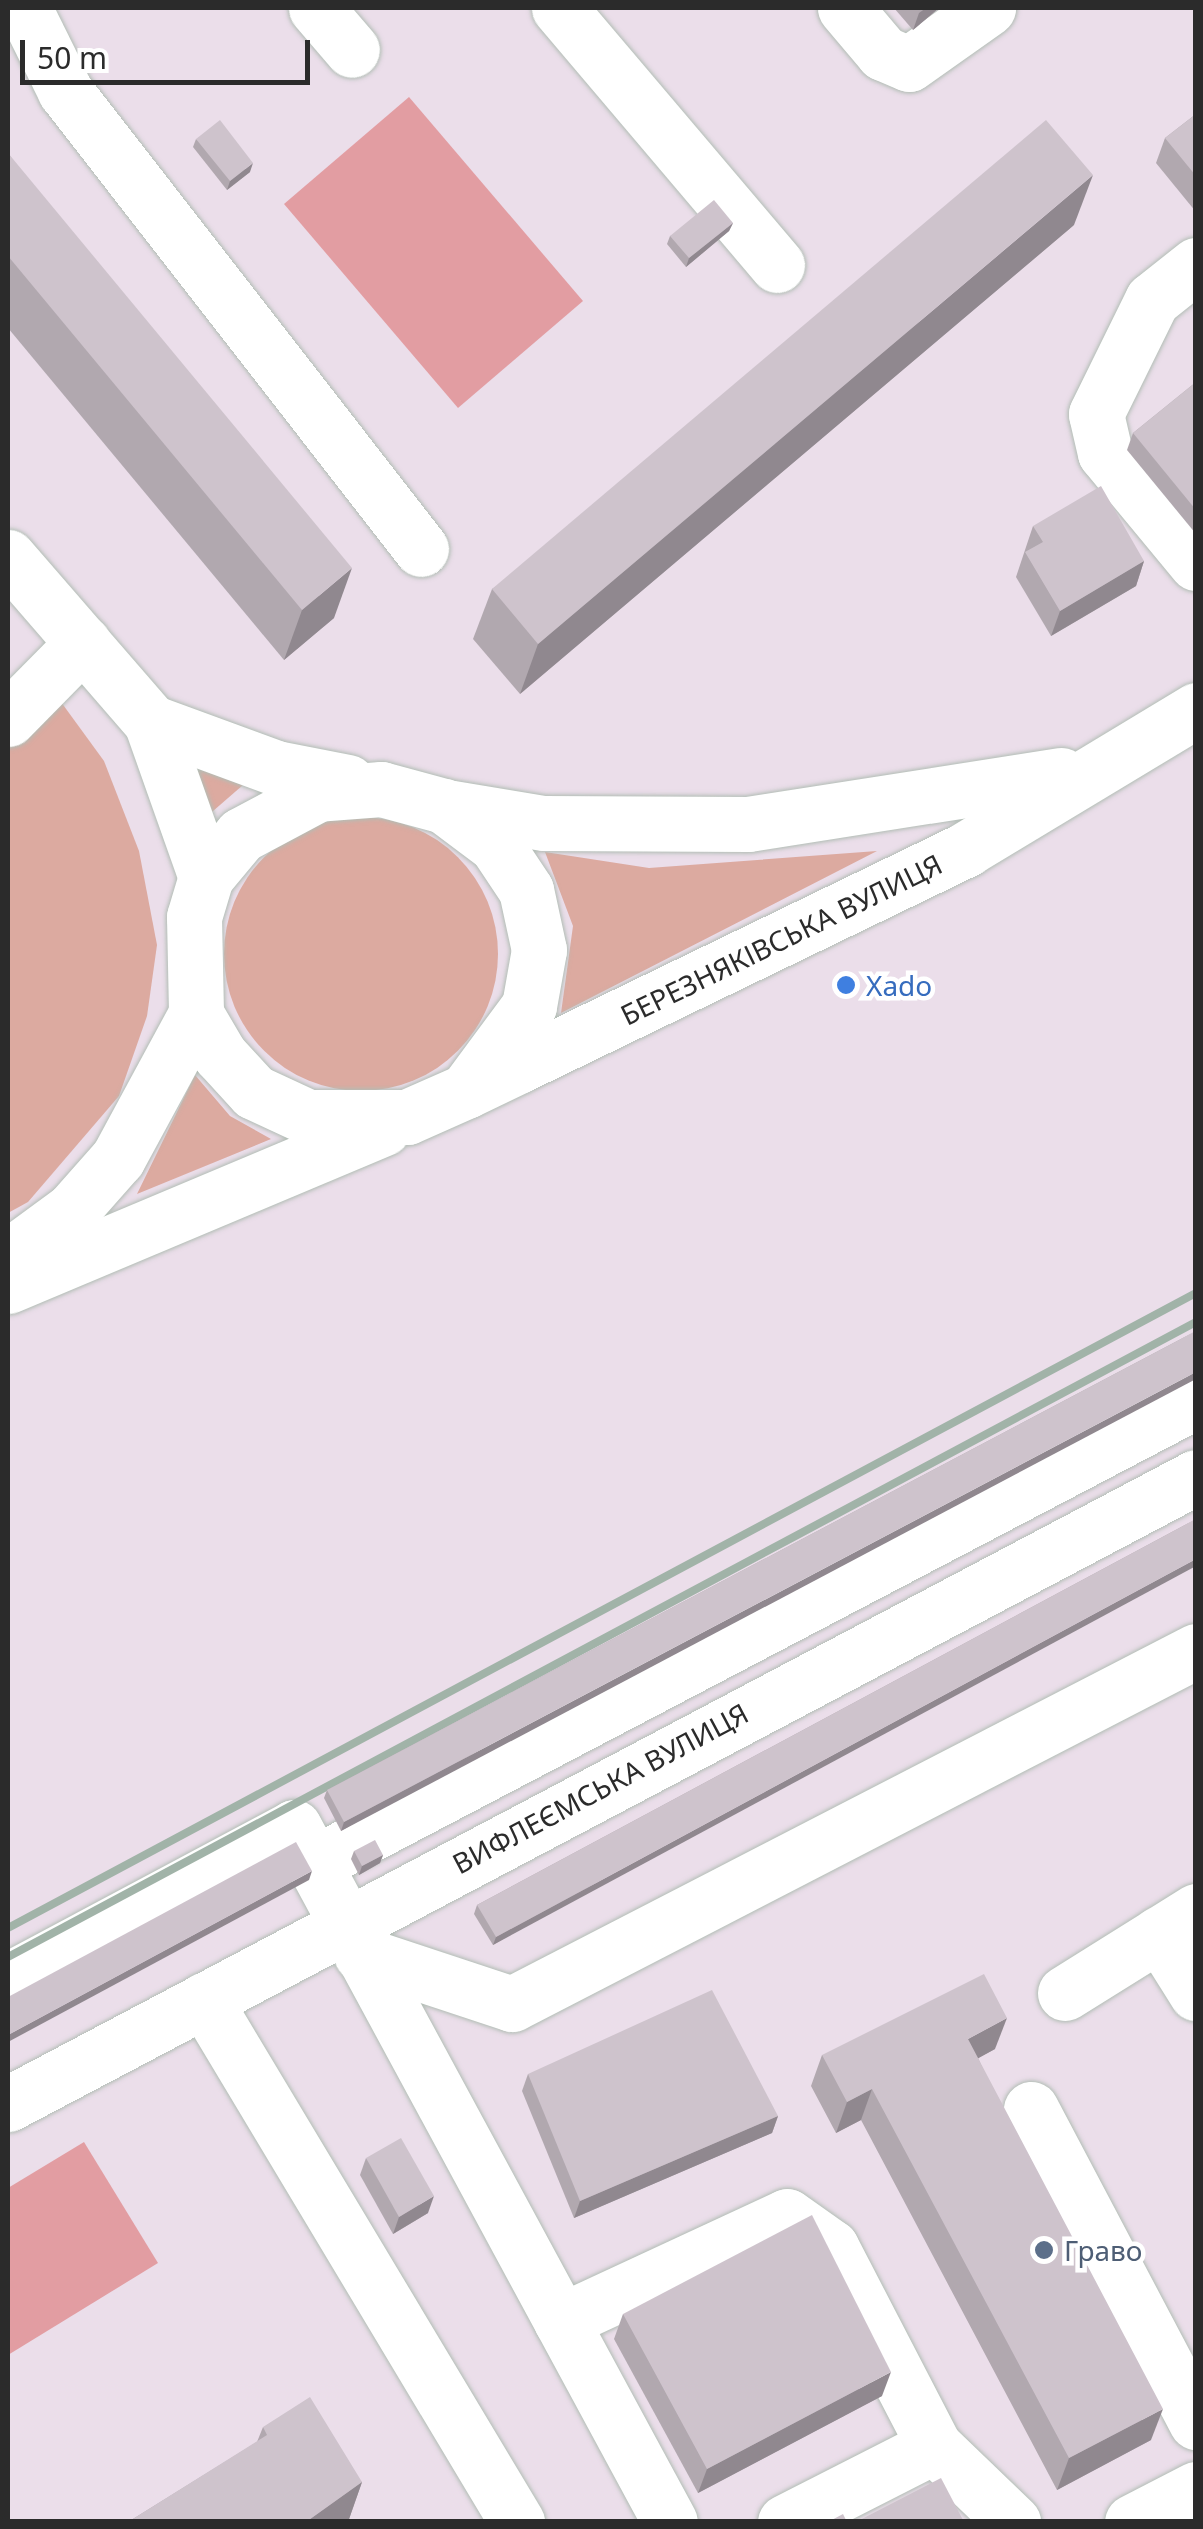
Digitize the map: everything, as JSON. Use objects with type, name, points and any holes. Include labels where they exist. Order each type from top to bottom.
[{"type":"street","points":[[24,8],[65,92],[421,549]]},
{"type":"street","points":[[316,8],[352,50]]},
{"type":"street","points":[[560,8],[777,266]]},
{"type":"street","points":[[845,8],[883,53],[909,64],[988,8]]},
{"type":"street","points":[[1196,265],[1152,300],[1096,414],[1105,453],[1196,563]]},
{"type":"street","points":[[8,557],[151,722],[206,877],[192,947],[196,1014],[118,1158],[72,1210],[8,1257]]},
{"type":"street","points":[[8,719],[83,643]]},
{"type":"street","name":"БЕРЕЗНЯКІВСЬКА ВУЛИЦЯ","points":[[466,1091],[966,849],[1087,770],[1196,710]]},
{"type":"street","points":[[8,1286],[466,1091],[530,1006],[539,950],[526,890],[496,845],[444,806],[276,768],[151,722]]},
{"type":"street","name":"БЕРЕЗНЯКІВСЬКА ВУЛИЦЯ","points":[[444,806],[544,823],[748,824],[1087,770]]},
{"type":"street","points":[[206,877],[282,806],[381,789]]},
{"type":"street","points":[[196,1014],[254,1092],[286,1109],[354,1123],[407,1118]]},
{"type":"street","points":[[313,1864],[1196,1401]]},
{"type":"street","name":"ВИФЛЕЄМСЬКА ВУЛИЦЯ","points":[[8,2104],[204,2000],[352,1938],[1196,1477]]},
{"type":"street","points":[[352,1938],[512,2004],[1196,1651]]},
{"type":"street","points":[[8,1980],[294,1828],[670,2522]]},
{"type":"street","points":[[1065,1994],[1178,1923],[1196,1993]]},
{"type":"street","points":[[204,2000],[517,2522]]},
{"type":"street","points":[[1031,2109],[1196,2422]]},
{"type":"street","points":[[561,2321],[787,2216],[831,2247],[934,2446],[1013,2522]]},
{"type":"street","points":[[785,2522],[934,2446]]},
{"type":"street","points":[[1132,2522],[1196,2489]]},
{"type":"shaded area","points":[[409,97],[583,301],[458,408],[284,204]]},
{"type":"shaded area","points":[[53,691],[104,761],[139,851],[157,945],[147,1016],[119,1096],[28,1202],[8,1213],[8,734]]},
{"type":"shaded area","points":[[163,735],[258,772],[205,818]]},
{"type":"shaded area","points":[[361,817],[413,828],[458,857],[487,902],[498,954],[487,1006],[458,1051],[413,1080],[361,1091],[309,1080],[264,1051],[235,1006],[224,954],[235,902],[264,857],[309,828]]},
{"type":"shaded area","points":[[877,851],[561,1013],[573,926],[545,852],[649,868]]},
{"type":"shaded area","points":[[195,1075],[230,1116],[271,1139],[137,1194]]},
{"type":"shaded area","points":[[84,2142],[158,2263],[8,2355],[8,2188]]},
{"type":"building","points":[[1196,114],[1196,176],[1165,138]]},
{"type":"building","points":[[220,120],[253,163],[230,181],[196,139]]},
{"type":"building","points":[[1046,120],[1093,175],[538,644],[492,589]]},
{"type":"building","points":[[8,153],[352,568],[302,610],[8,256]]},
{"type":"building","points":[[714,200],[733,223],[689,258],[670,236]]},
{"type":"building","points":[[1196,382],[1196,510],[1133,433]]},
{"type":"building","points":[[1101,486],[1144,561],[1060,611],[1025,552],[1043,542],[1033,526]]},
{"type":"building","points":[[1196,1331],[1196,1372],[344,1822],[327,1790]]},
{"type":"building","points":[[1196,1519],[1196,1559],[496,1937],[477,1905]]},
{"type":"building","points":[[375,1840],[383,1855],[362,1866],[354,1851]]},
{"type":"building","points":[[296,1842],[312,1871],[8,2035],[8,1997]]},
{"type":"building","points":[[984,1974],[1007,2018],[968,2039],[1163,2409],[1069,2458],[872,2089],[847,2102],[822,2055]]},
{"type":"building","points":[[712,1990],[778,2116],[580,2201],[528,2074]]},
{"type":"building","points":[[401,2138],[434,2196],[399,2217],[366,2158]]},
{"type":"building","points":[[812,2215],[891,2372],[707,2469],[623,2314]]},
{"type":"building","points":[[310,2397],[362,2482],[306,2522],[128,2522],[267,2435],[263,2427]]},
{"type":"building","points":[[941,2478],[964,2522],[856,2522]]},
{"type":"building","points":[[843,2514],[847,2522],[828,2522]]},
{"type":"railway","points":[[8,1928],[1196,1293]]},
{"type":"railway","points":[[8,1957],[1196,1322]]},
{"type":"place","name":"Xado","points":[[846,985]]},
{"type":"place","name":"Граво","points":[[1044,2250]]}]
